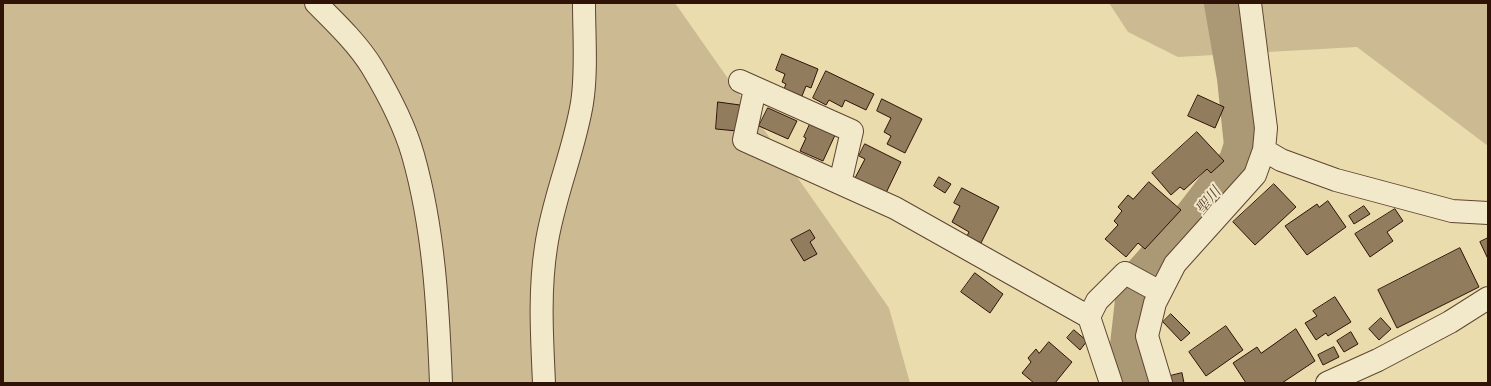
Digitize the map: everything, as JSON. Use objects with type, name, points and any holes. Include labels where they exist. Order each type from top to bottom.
[{"type":"street","points":[[316,3],[351,41],[371,66],[395,110],[412,154],[426,213],[433,253],[440,346],[441,383]]},
{"type":"street","points":[[544,383],[542,275],[546,246],[553,215],[568,165],[582,103],[584,3]]},
{"type":"street","points":[[1161,383],[1147,336],[1155,302],[1175,264],[1254,175],[1264,150],[1266,128],[1250,3]]},
{"type":"street","points":[[840,183],[852,131],[748,85],[744,140],[895,208],[1089,317],[1111,383]]},
{"type":"street","points":[[1264,150],[1281,160],[1336,180],[1452,211],[1488,213]]},
{"type":"street","points":[[1089,317],[1097,301],[1125,273],[1160,292]]},
{"type":"street","points":[[1327,383],[1378,360],[1450,322],[1488,298]]},
{"type":"shaded area","points":[[3,3],[675,3],[889,308],[910,383],[3,383]]},
{"type":"shaded area","points":[[1109,3],[1488,3],[1488,146],[1357,47],[1178,57],[1128,32]]},
{"type":"building","points":[[782,54],[818,69],[811,88],[806,86],[802,96],[784,89],[786,84],[782,82],[785,74],[776,70]]},
{"type":"building","points":[[826,71],[874,94],[866,110],[845,100],[842,107],[829,100],[826,105],[813,98]]},
{"type":"building","points":[[1198,95],[1224,107],[1215,128],[1188,116]]},
{"type":"building","points":[[882,99],[922,119],[905,153],[887,144],[891,136],[884,132],[891,118],[877,111]]},
{"type":"building","points":[[718,102],[740,105],[737,131],[716,129]]},
{"type":"building","points":[[768,108],[797,121],[788,139],[759,126]]},
{"type":"building","points":[[811,122],[836,133],[823,161],[800,151],[806,138],[804,137]]},
{"type":"building","points":[[1197,132],[1224,161],[1211,173],[1207,169],[1184,190],[1180,187],[1171,195],[1152,173]]},
{"type":"building","points":[[865,144],[901,162],[886,193],[855,178],[865,159],[859,156]]},
{"type":"building","points":[[939,177],[951,184],[945,193],[934,186]]},
{"type":"building","points":[[1149,182],[1181,210],[1145,249],[1138,243],[1126,257],[1105,239],[1118,225],[1114,221],[1122,211],[1118,207],[1128,195],[1133,199]]},
{"type":"building","points":[[1274,184],[1296,207],[1255,245],[1233,222]]},
{"type":"building","points":[[962,188],[999,207],[981,243],[967,236],[969,232],[952,222],[960,206],[954,203]]},
{"type":"building","points":[[1328,201],[1346,227],[1307,255],[1285,226],[1317,204],[1319,207]]},
{"type":"building","points":[[1364,206],[1370,214],[1354,224],[1349,216]]},
{"type":"building","points":[[1395,209],[1403,221],[1387,232],[1393,241],[1370,257],[1355,234]]},
{"type":"building","points":[[810,230],[815,238],[810,242],[817,254],[804,261],[791,240]]},
{"type":"building","points":[[1488,238],[1488,259],[1480,242]]},
{"type":"building","points":[[1460,248],[1479,287],[1397,328],[1378,290]]},
{"type":"building","points":[[975,273],[1003,294],[990,313],[961,292]]},
{"type":"building","points":[[1335,297],[1351,322],[1328,336],[1326,333],[1316,340],[1305,323],[1317,316],[1313,311]]},
{"type":"building","points":[[1171,314],[1190,333],[1181,341],[1163,322]]},
{"type":"building","points":[[1381,318],[1391,329],[1379,340],[1369,329]]},
{"type":"building","points":[[1226,326],[1243,350],[1206,376],[1189,352]]},
{"type":"building","points":[[1296,329],[1315,361],[1282,383],[1246,383],[1233,363],[1257,347],[1261,353]]},
{"type":"building","points":[[1074,330],[1087,341],[1080,350],[1067,338]]},
{"type":"building","points":[[1351,332],[1358,344],[1344,352],[1337,341]]},
{"type":"building","points":[[1049,342],[1072,362],[1055,383],[1034,383],[1022,373],[1031,362],[1028,358],[1036,349],[1039,353]]},
{"type":"building","points":[[1334,347],[1339,357],[1323,365],[1318,355]]},
{"type":"building","points":[[1182,373],[1184,383],[1171,383],[1170,376]]},
{"type":"waterway","name":"聖川","points":[[1142,383],[1131,345],[1138,283],[1186,229],[1226,177],[1239,164],[1245,145],[1238,78],[1225,3]]}]
